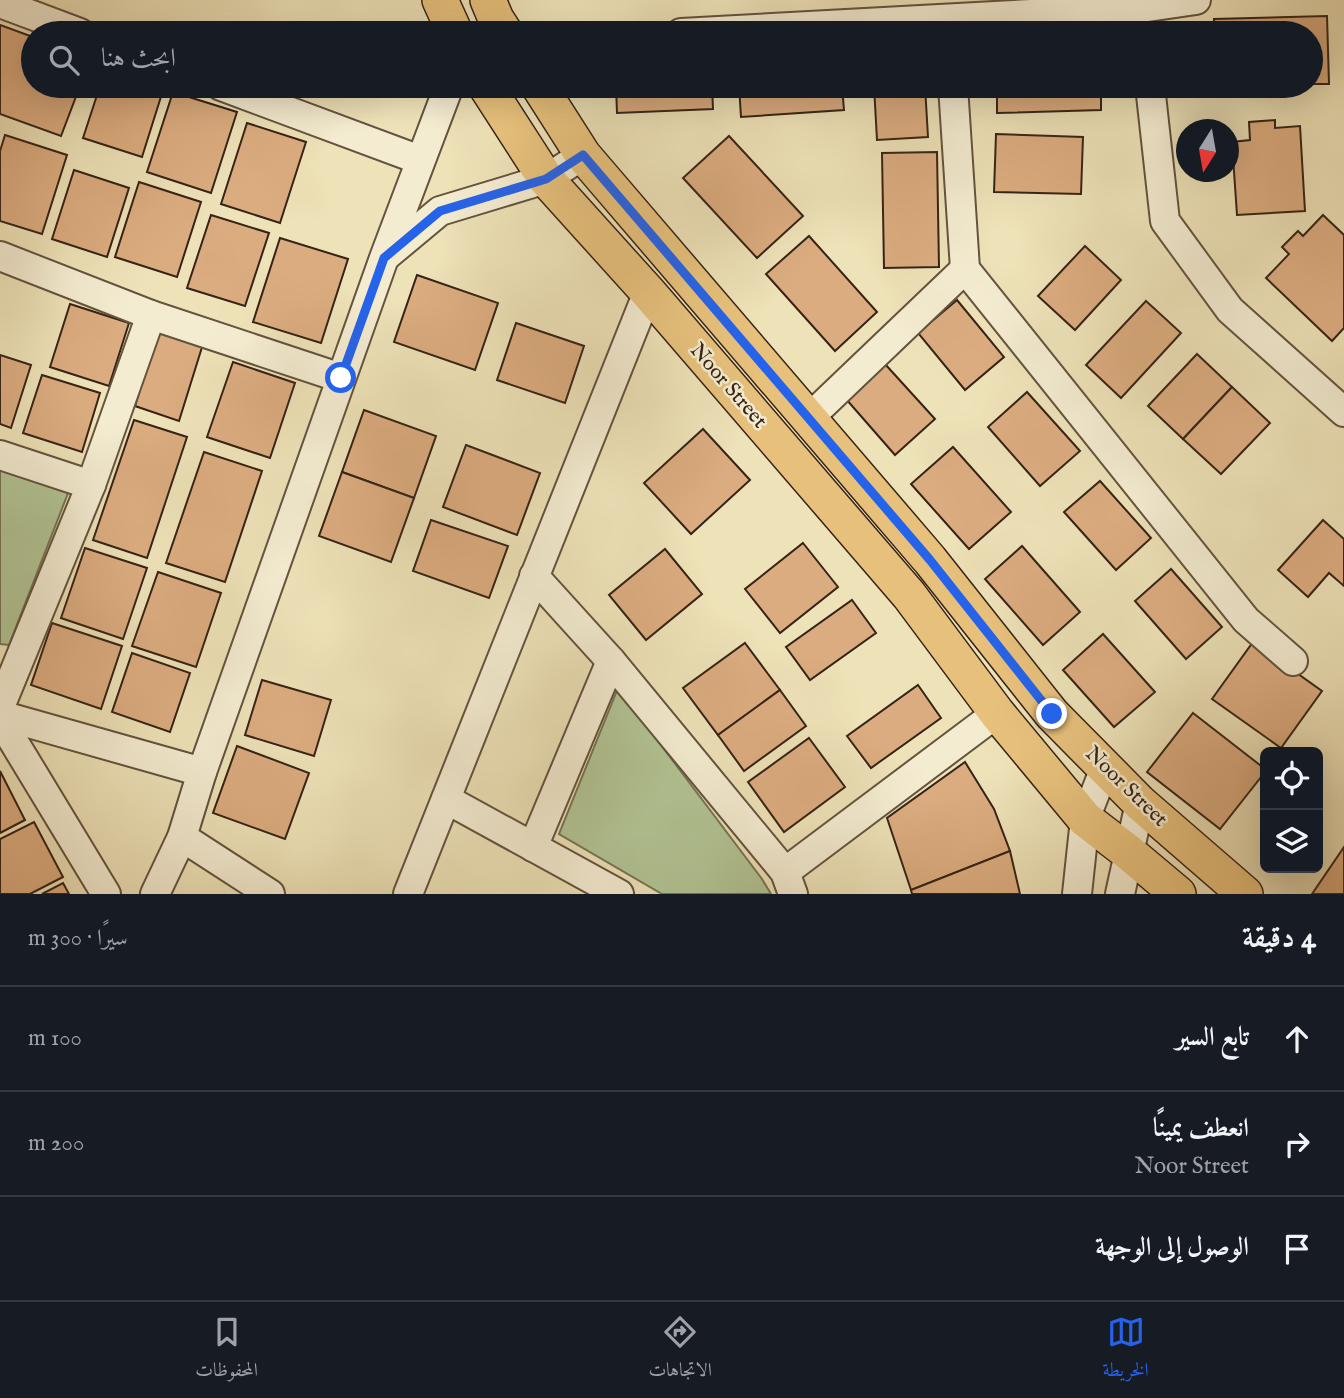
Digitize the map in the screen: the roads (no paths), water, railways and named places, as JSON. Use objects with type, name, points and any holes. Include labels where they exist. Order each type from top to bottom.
[{"type":"main road","points":[[440,0],[450,21]]},
{"type":"main road","name":"Noor Street","points":[[494,98],[546,179],[648,292],[909,595],[997,713],[1085,820],[1178,894]]},
{"type":"main road","name":"Noor Street","points":[[547,98],[583,155],[930,560],[1052,714],[1140,803],[1245,894]]},
{"type":"street","points":[[957,21],[977,8],[1142,21],[1196,0]]},
{"type":"street","points":[[0,4],[47,21]]},
{"type":"street","points":[[253,98],[420,160]]},
{"type":"street","points":[[155,894],[182,837],[202,772],[341,378],[444,98]]},
{"type":"street","points":[[954,98],[965,269],[1246,620],[1293,661]]},
{"type":"street","points":[[1151,98],[1165,221],[1230,310],[1344,412]]},
{"type":"street","points":[[384,258],[440,211],[546,179],[583,155]]},
{"type":"street","points":[[0,256],[150,315],[341,378]]},
{"type":"street","points":[[809,418],[965,269]]},
{"type":"street","points":[[408,894],[648,292]]},
{"type":"street","points":[[0,707],[91,485],[150,315]]},
{"type":"street","points":[[0,455],[91,485]]},
{"type":"street","points":[[534,576],[611,661],[789,883],[997,713]]},
{"type":"street","points":[[533,847],[611,661]]},
{"type":"street","points":[[0,717],[202,772]]},
{"type":"street","points":[[0,717],[106,894]]},
{"type":"street","points":[[1077,894],[1085,820],[1105,768]]},
{"type":"street","points":[[446,799],[619,894]]},
{"type":"street","points":[[1120,894],[1140,803]]},
{"type":"street","points":[[182,837],[270,894]]}]
